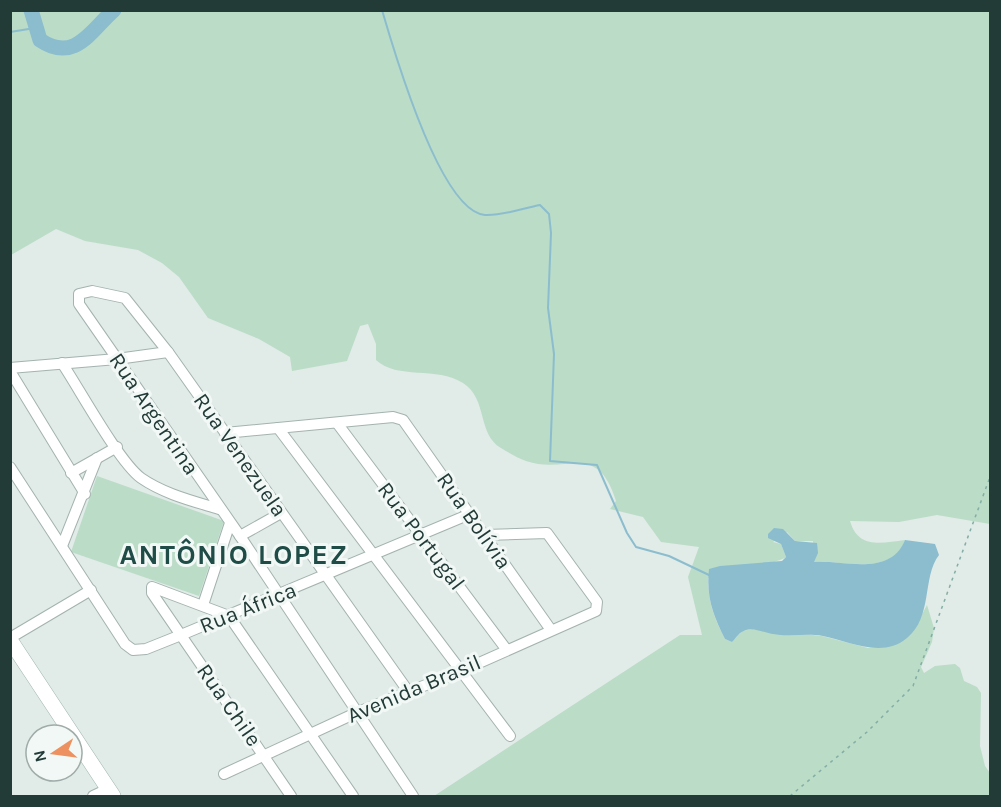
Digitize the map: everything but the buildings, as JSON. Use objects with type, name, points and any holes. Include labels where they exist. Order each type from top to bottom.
[{"type":"main road","points":[[10,639],[111,793]]},
{"type":"street","name":"Rua Venezuela","points":[[79,304],[77,297],[86,291],[120,295],[130,302],[168,352],[408,691]]},
{"type":"street","name":"Rua Argentina","points":[[79,304],[240,537],[412,793]]},
{"type":"street","points":[[85,494],[10,369],[117,360],[168,352]]},
{"type":"street","points":[[62,363],[129,466],[143,480],[188,500],[219,509]]},
{"type":"street","name":"Rua Bolívia","points":[[337,423],[393,417],[406,423],[550,630]]},
{"type":"street","points":[[225,433],[337,423]]},
{"type":"street","name":"Rua Portugal","points":[[337,423],[506,649]]},
{"type":"street","points":[[278,428],[510,736]]},
{"type":"street","points":[[71,473],[117,447]]},
{"type":"street","points":[[62,546],[98,458]]},
{"type":"street","points":[[10,467],[91,590],[10,639]]},
{"type":"street","points":[[240,537],[281,513]]},
{"type":"street","name":"Rua África","points":[[91,590],[125,644],[138,651],[327,576],[470,514]]},
{"type":"street","points":[[230,523],[203,605],[228,616],[353,796]]},
{"type":"street","name":"Avenida Brasil","points":[[224,774],[358,712],[461,671],[506,649],[595,613],[597,602],[550,535],[539,532],[484,535]]},
{"type":"street","name":"Rua Chile","points":[[203,605],[156,586],[151,587],[152,593],[291,796]]},
{"type":"street","points":[[93,796],[111,793]]},
{"type":"path","points":[[790,796],[867,732],[913,686],[990,477]]},
{"type":"green space","points":[[120,10],[990,11],[990,524],[937,515],[899,522],[850,521],[854,530],[865,540],[879,543],[905,540],[899,551],[889,559],[866,564],[814,562],[813,541],[795,541],[787,532],[773,542],[781,544],[786,557],[708,578],[710,602],[715,617],[725,639],[732,642],[742,631],[752,629],[822,636],[868,648],[899,643],[915,628],[927,605],[934,628],[932,642],[921,667],[924,673],[935,666],[955,664],[960,668],[964,681],[977,687],[981,693],[980,746],[985,766],[990,773],[990,796],[434,796],[680,635],[702,635],[688,577],[699,547],[661,542],[643,517],[610,509],[616,501],[608,482],[600,471],[590,465],[541,464],[523,460],[501,448],[488,434],[480,407],[471,390],[453,378],[406,372],[385,366],[376,360],[376,344],[368,324],[360,326],[347,361],[292,371],[290,357],[259,339],[208,318],[179,277],[162,263],[138,250],[85,241],[56,229],[11,255],[11,11],[34,11],[33,18],[54,52],[81,42]]},
{"type":"green space","points":[[38,11],[110,11],[78,36],[67,42],[57,43],[48,40],[42,29]]},
{"type":"green space","points":[[97,476],[224,521],[199,596],[71,552]]},
{"type":"water","points":[[34,10],[38,11],[42,29],[48,40],[57,43],[78,36],[110,11],[120,11],[81,42],[54,52],[44,44],[38,34]]},
{"type":"water","points":[[774,528],[783,529],[795,541],[817,543],[818,553],[814,562],[878,563],[889,559],[905,540],[935,544],[939,555],[930,574],[921,619],[915,629],[897,644],[876,648],[823,636],[779,635],[752,629],[742,632],[732,642],[725,639],[711,606],[709,569],[782,561],[786,557],[781,544],[768,538],[768,534]]},
{"type":"waterway","points":[[31,10],[40,40],[63,48],[82,41],[114,10]]},
{"type":"waterway","points":[[382,10],[421,126],[452,187],[468,207],[485,215],[492,215],[540,205],[549,214],[551,233],[548,308],[554,354],[550,461],[597,465],[627,533],[636,547],[669,556],[709,575]]},
{"type":"waterway","points":[[10,32],[35,28]]},
{"type":"district","name":"ANTÔNIO LOPEZ","points":[[234,554]]}]
